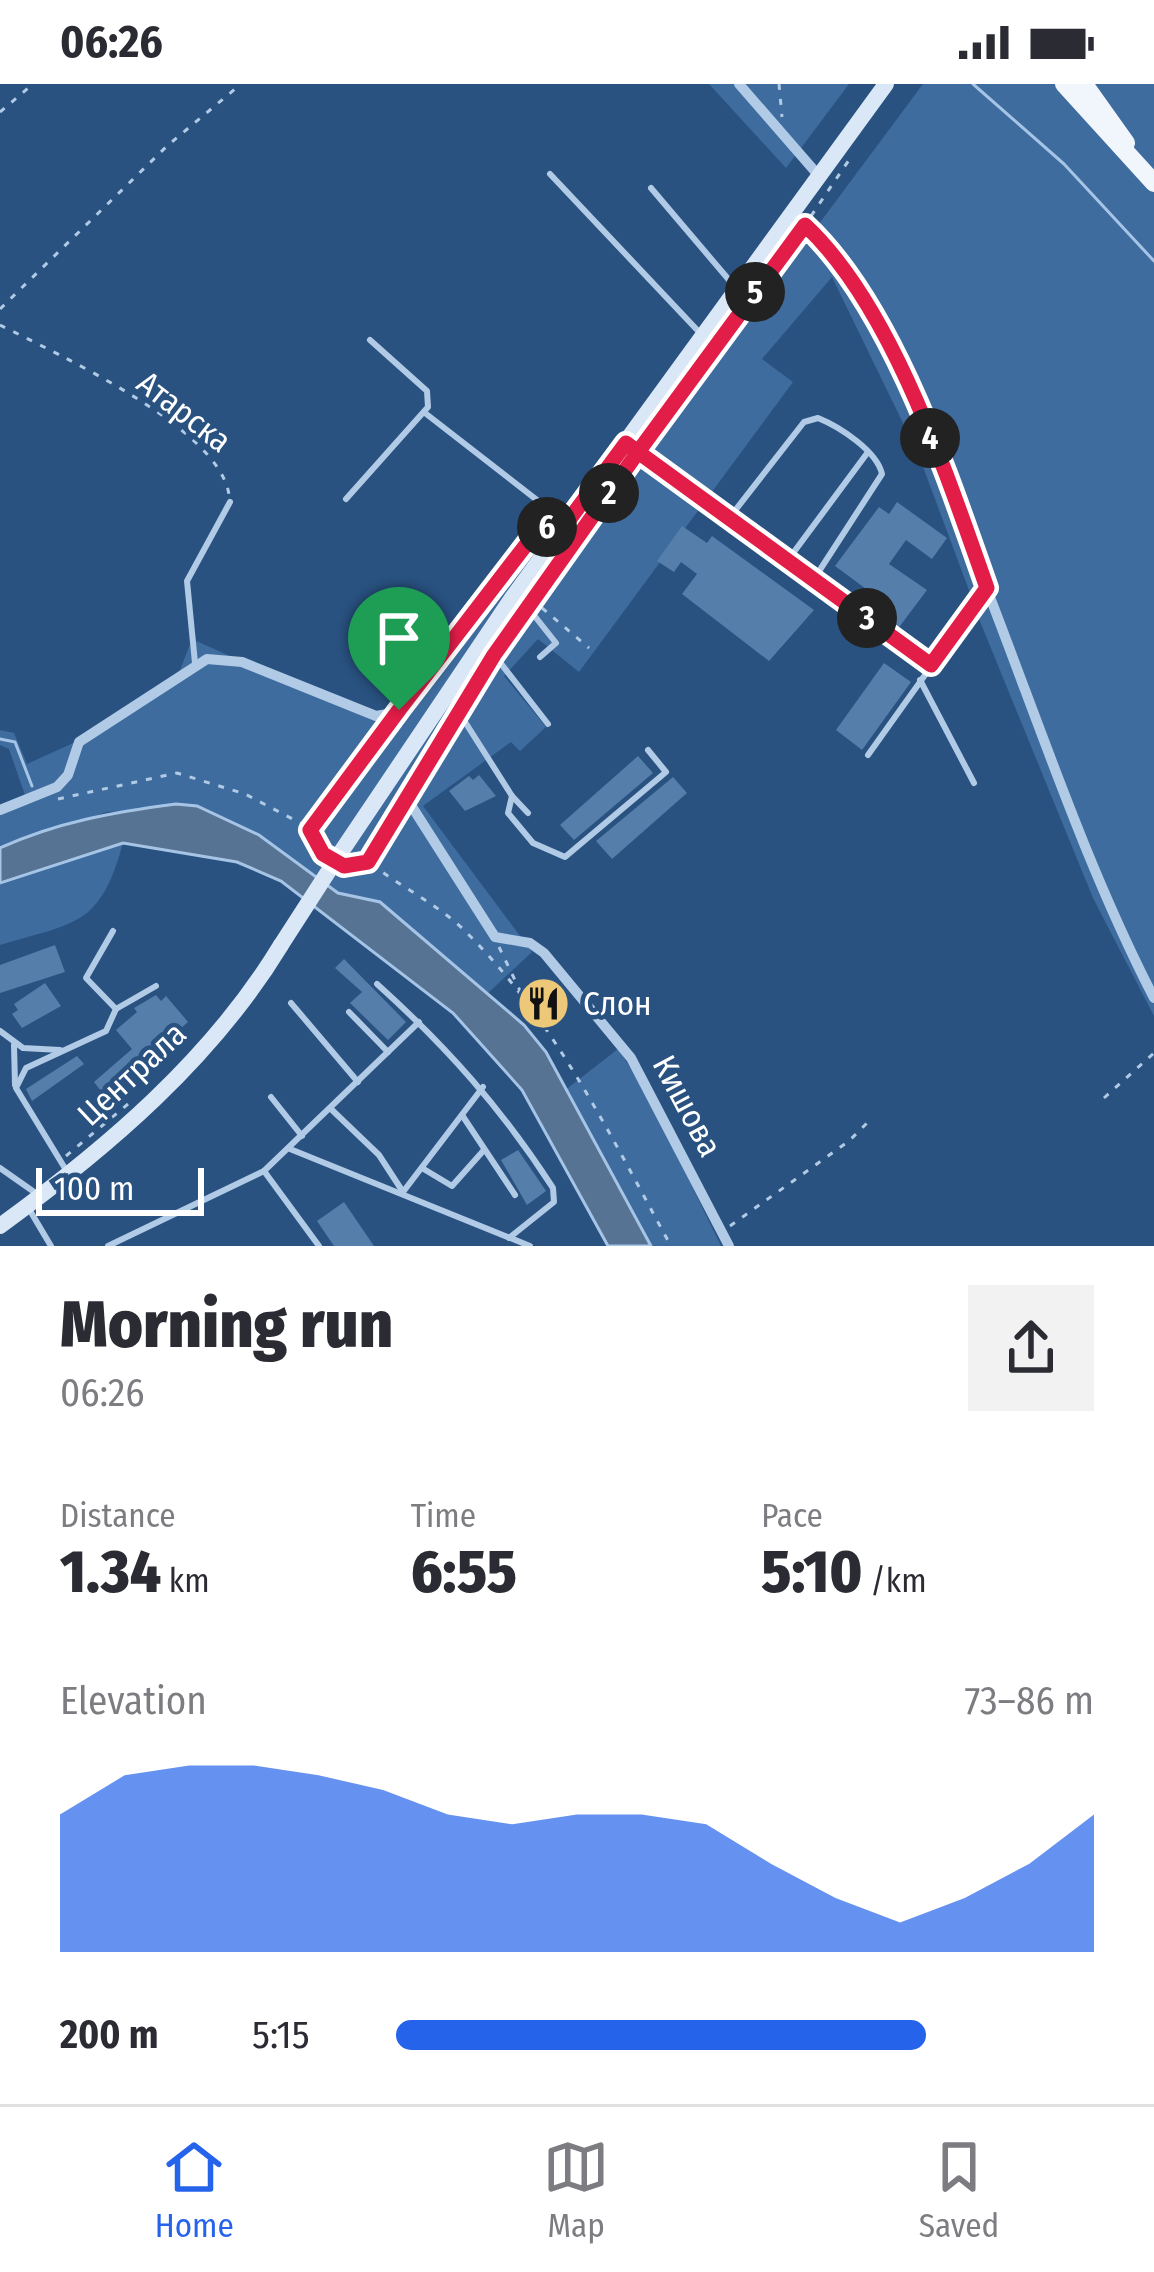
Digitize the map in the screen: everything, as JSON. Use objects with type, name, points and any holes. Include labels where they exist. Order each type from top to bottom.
[{"type":"main road","name":"Централа","points":[[0,1226],[193,1062],[229,1022],[565,525],[632,447],[737,290],[799,220],[819,176],[886,84]]},
{"type":"main road","points":[[1064,84],[1148,175]]},
{"type":"main road","points":[[1084,84],[1148,175]]},
{"type":"street","points":[[739,84],[819,176]]},
{"type":"street","points":[[799,220],[843,262],[947,477],[1094,875],[1154,998]]},
{"type":"street","points":[[0,810],[61,784],[79,742],[195,663],[228,658],[376,716],[399,710],[532,537],[545,527],[565,525],[568,551],[494,655],[410,788],[412,810],[496,937]]},
{"type":"street","name":"Кишова","points":[[496,937],[530,944],[544,953],[617,1036],[729,1246]]},
{"type":"lane","points":[[550,174],[702,336]]},
{"type":"lane","points":[[651,188],[737,290]]},
{"type":"lane","points":[[346,500],[425,413],[427,392],[370,340]]},
{"type":"lane","points":[[425,413],[565,525]]},
{"type":"lane","points":[[730,517],[808,419],[830,423],[868,452],[881,467],[880,480],[814,579]]},
{"type":"lane","points":[[632,447],[931,665]]},
{"type":"lane","points":[[788,560],[868,452]]},
{"type":"lane","name":"Атарска","points":[[195,663],[187,581],[230,502]]},
{"type":"lane","points":[[868,755],[987,588]]},
{"type":"lane","points":[[529,603],[556,643],[540,657]]},
{"type":"lane","points":[[494,655],[548,724]]},
{"type":"lane","points":[[920,680],[974,783]]},
{"type":"lane","points":[[310,830],[399,710]]},
{"type":"lane","points":[[458,711],[528,813]]},
{"type":"lane","points":[[512,796],[508,813],[533,843],[565,857],[666,772],[648,750]]},
{"type":"lane","points":[[113,932],[86,978],[116,1009]]},
{"type":"lane","points":[[377,984],[483,1088],[555,1196],[509,1238]]},
{"type":"lane","points":[[16,1088],[26,1068],[106,1031],[116,1009],[156,986]]},
{"type":"lane","points":[[291,1004],[358,1082]]},
{"type":"lane","points":[[349,1012],[388,1053]]},
{"type":"lane","points":[[108,1246],[264,1171],[419,1022]]},
{"type":"lane","points":[[0,1031],[14,1043],[40,1051],[64,1050]]},
{"type":"lane","points":[[14,1043],[16,1088],[64,1167]]},
{"type":"lane","points":[[403,1192],[483,1088]]},
{"type":"lane","points":[[271,1096],[302,1137]]},
{"type":"lane","points":[[331,1109],[379,1155],[403,1192]]},
{"type":"lane","points":[[462,1115],[515,1195]]},
{"type":"lane","points":[[290,1149],[530,1246]]},
{"type":"lane","points":[[422,1168],[452,1186],[484,1150]]},
{"type":"lane","points":[[0,1168],[34,1201],[51,1246]]},
{"type":"lane","points":[[264,1171],[319,1246]]},
{"type":"path","points":[[0,112],[33,84]]},
{"type":"path","points":[[0,309],[167,146],[241,84]]},
{"type":"path","points":[[778,130],[779,84]]},
{"type":"path","points":[[568,551],[632,447],[853,154]]},
{"type":"path","name":"Атарска","points":[[0,325],[77,364],[192,440],[226,478],[230,502]]},
{"type":"path","points":[[529,603],[589,648]]},
{"type":"path","points":[[46,802],[177,773],[245,794],[310,830],[332,861],[352,868],[368,862],[410,788]]},
{"type":"path","points":[[368,862],[460,926],[532,1015],[590,1096],[670,1246]]},
{"type":"path","points":[[496,937],[532,1015]]},
{"type":"path","points":[[1104,1097],[1154,1053]]},
{"type":"path","points":[[64,1167],[143,1091]]},
{"type":"path","points":[[722,1232],[849,1141],[871,1118]]},
{"type":"shaded area","points":[[709,84],[849,84],[786,168]]},
{"type":"shaded area","points":[[923,84],[1154,84],[1154,1016],[1093,898],[977,614],[972,618],[960,607],[970,593],[919,456],[832,277],[762,359],[793,382],[579,672],[538,639],[504,676],[546,727],[520,751],[511,742],[423,806],[532,952],[485,996],[380,902],[338,893],[259,835],[197,806],[107,812],[0,848],[0,812],[27,801],[9,749],[0,745],[0,730],[14,733],[27,764],[104,729],[177,678],[192,639],[384,725],[540,510],[586,537]]},
{"type":"shaded area","points":[[176,804],[197,806],[259,835],[338,893],[380,902],[524,1025],[546,1052],[651,1246],[608,1246],[522,1090],[453,1013],[281,881],[237,862],[123,843],[0,883],[0,848],[86,819]]},
{"type":"shaded area","points":[[123,843],[105,891],[81,917],[0,945],[0,883]]},
{"type":"shaded area","points":[[618,1049],[644,1088],[721,1246],[651,1246],[564,1091]]},
{"type":"building","points":[[897,502],[947,538],[932,559],[906,540],[889,564],[927,590],[897,630],[868,610],[877,597],[835,566],[879,507],[889,514]]},
{"type":"building","points":[[682,526],[707,543],[712,536],[814,610],[769,661],[682,594],[697,574],[681,562],[674,572],[657,561]]},
{"type":"building","points":[[884,663],[911,682],[862,750],[836,730]]},
{"type":"building","points":[[638,756],[653,773],[574,840],[560,825]]},
{"type":"building","points":[[479,775],[496,796],[465,811],[449,791],[469,776],[473,780]]},
{"type":"building","points":[[673,777],[687,793],[612,859],[596,841]]},
{"type":"building","points":[[55,945],[65,972],[0,993],[0,965]]},
{"type":"building","points":[[344,959],[406,1022],[388,1040],[350,1003],[362,992],[335,968]]},
{"type":"building","points":[[45,983],[61,1006],[22,1028],[12,1014],[18,1010],[14,1004]]},
{"type":"building","points":[[156,995],[161,1001],[166,996],[188,1022],[104,1095],[94,1082],[132,1049],[116,1030],[137,1012],[134,1008]]},
{"type":"building","points":[[77,1056],[84,1064],[32,1101],[26,1089]]},
{"type":"building","points":[[518,1150],[546,1191],[527,1205],[501,1160]]},
{"type":"building","points":[[344,1202],[374,1246],[334,1246],[317,1221]]},
{"type":"waterway","points":[[973,84],[1064,164],[1154,261]]},
{"type":"waterway","points":[[0,739],[15,742],[32,786]]},
{"type":"place","name":"Слон","points":[[544,1004]]},
{"type":"route","points":[[399,710],[310,830],[323,854],[344,866],[362,867],[368,862],[413,780],[494,655],[638,452],[931,665],[987,588],[947,477],[884,339],[843,262],[805,225],[638,452],[626,443],[563,528],[545,527],[532,537],[399,710]]}]
